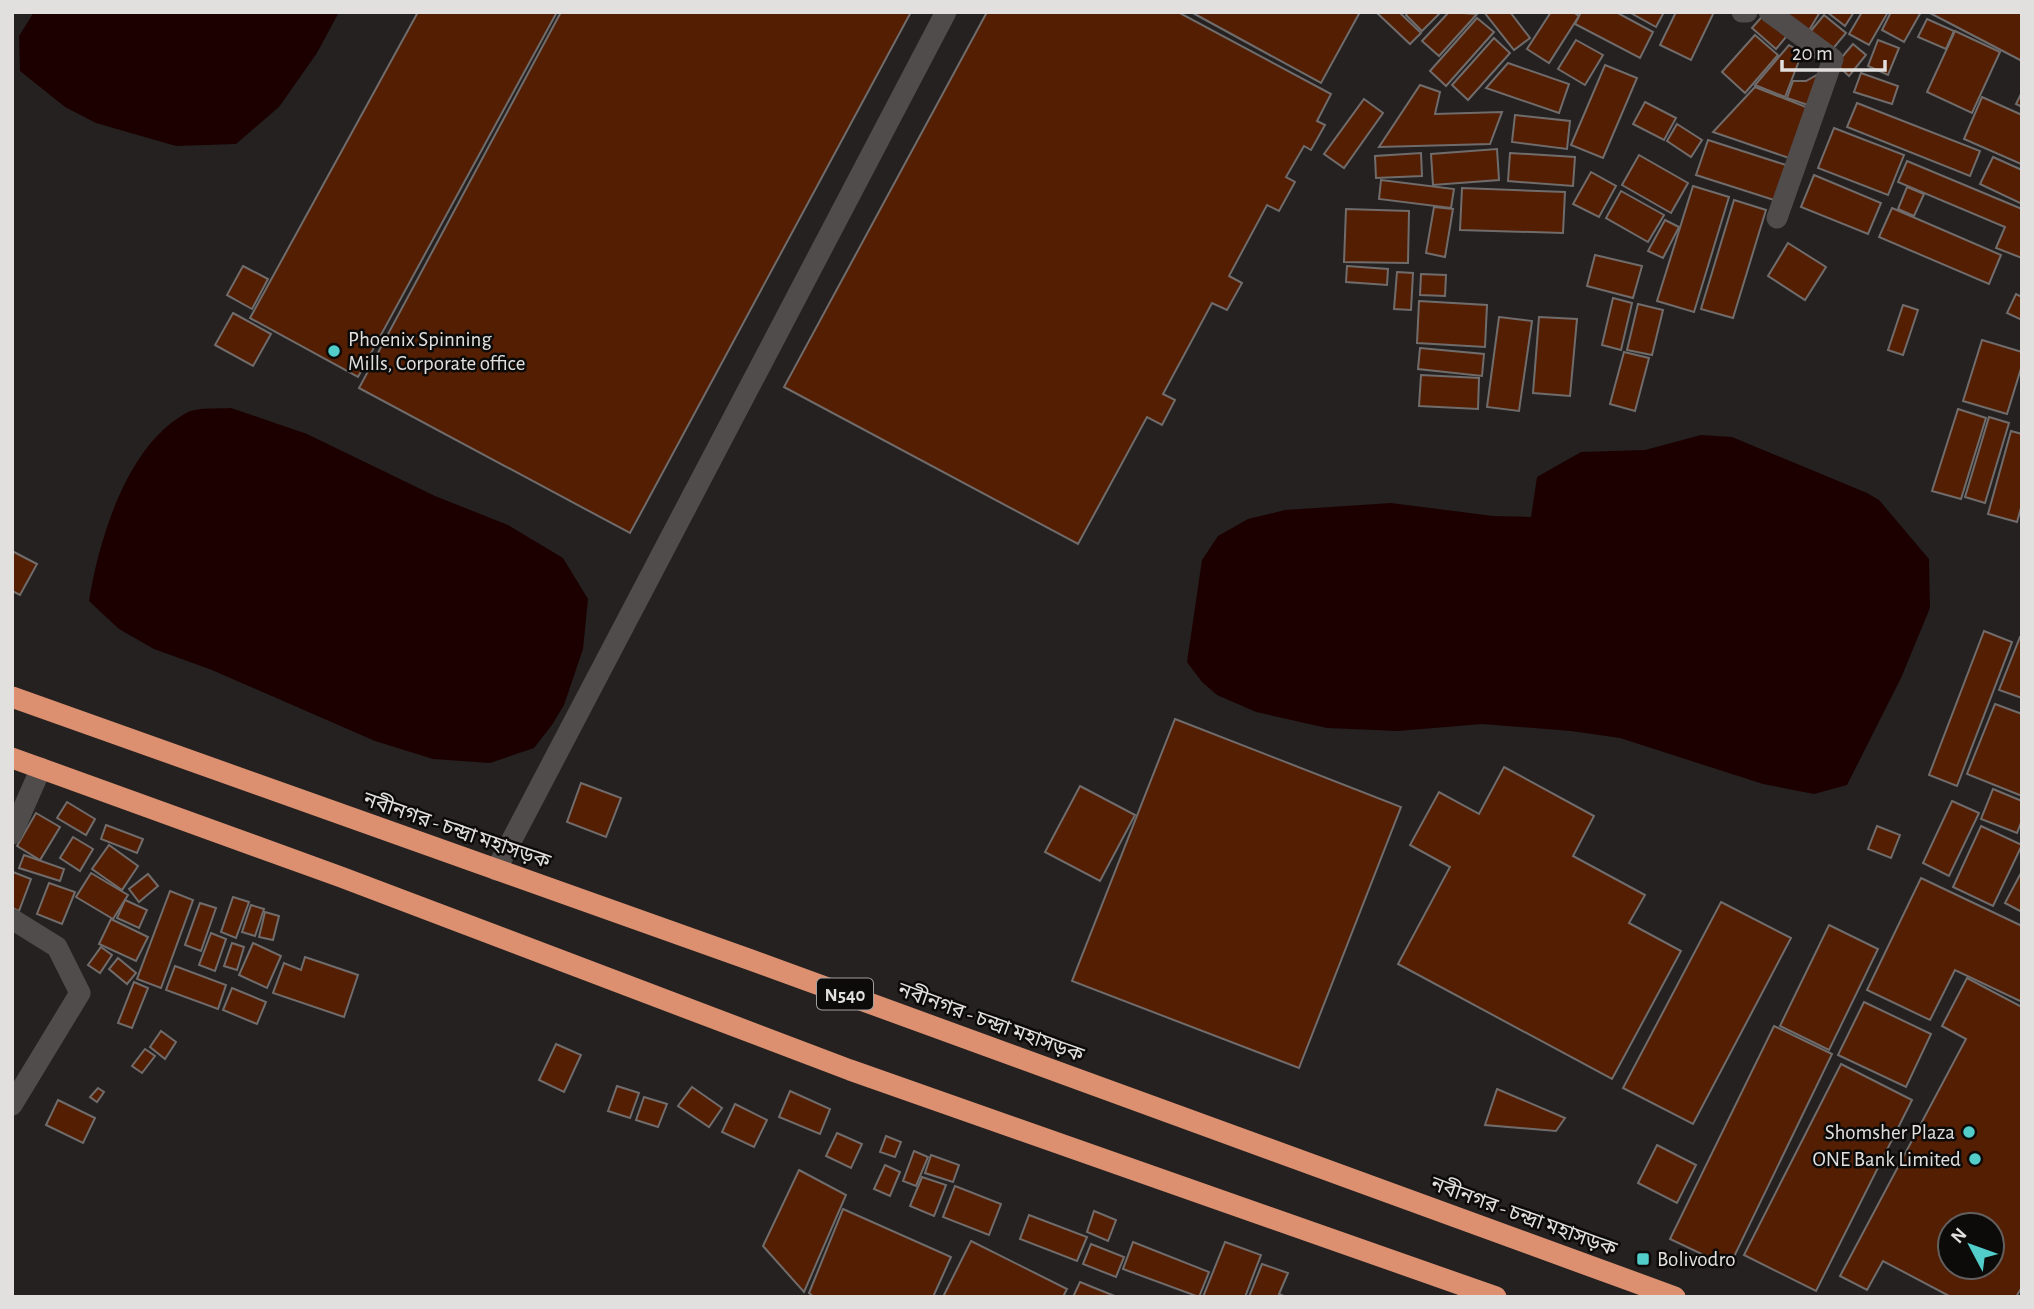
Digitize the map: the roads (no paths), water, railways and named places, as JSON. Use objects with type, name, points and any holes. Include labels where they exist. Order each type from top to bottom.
[{"type":"highway","name":"নবীনগর - চন্দ্রা মহাসড়ক","points":[[12,697],[1675,1297]]},
{"type":"highway","points":[[12,758],[341,877],[850,1070],[1496,1297]]},
{"type":"street","points":[[496,870],[946,12]]},
{"type":"street","points":[[1769,12],[1833,59],[1777,218]]},
{"type":"street","points":[[12,834],[41,768]]},
{"type":"street","points":[[12,919],[57,947],[80,993],[12,1105]]},
{"type":"place","name":"Phoenix Spinning Mills, Corporate office","points":[[334,351]]},
{"type":"place","name":"Shomsher Plaza","points":[[1969,1132]]},
{"type":"place","name":"ONE Bank Limited","points":[[1975,1159]]},
{"type":"place","name":"Bolivodro","points":[[1643,1259]]}]
